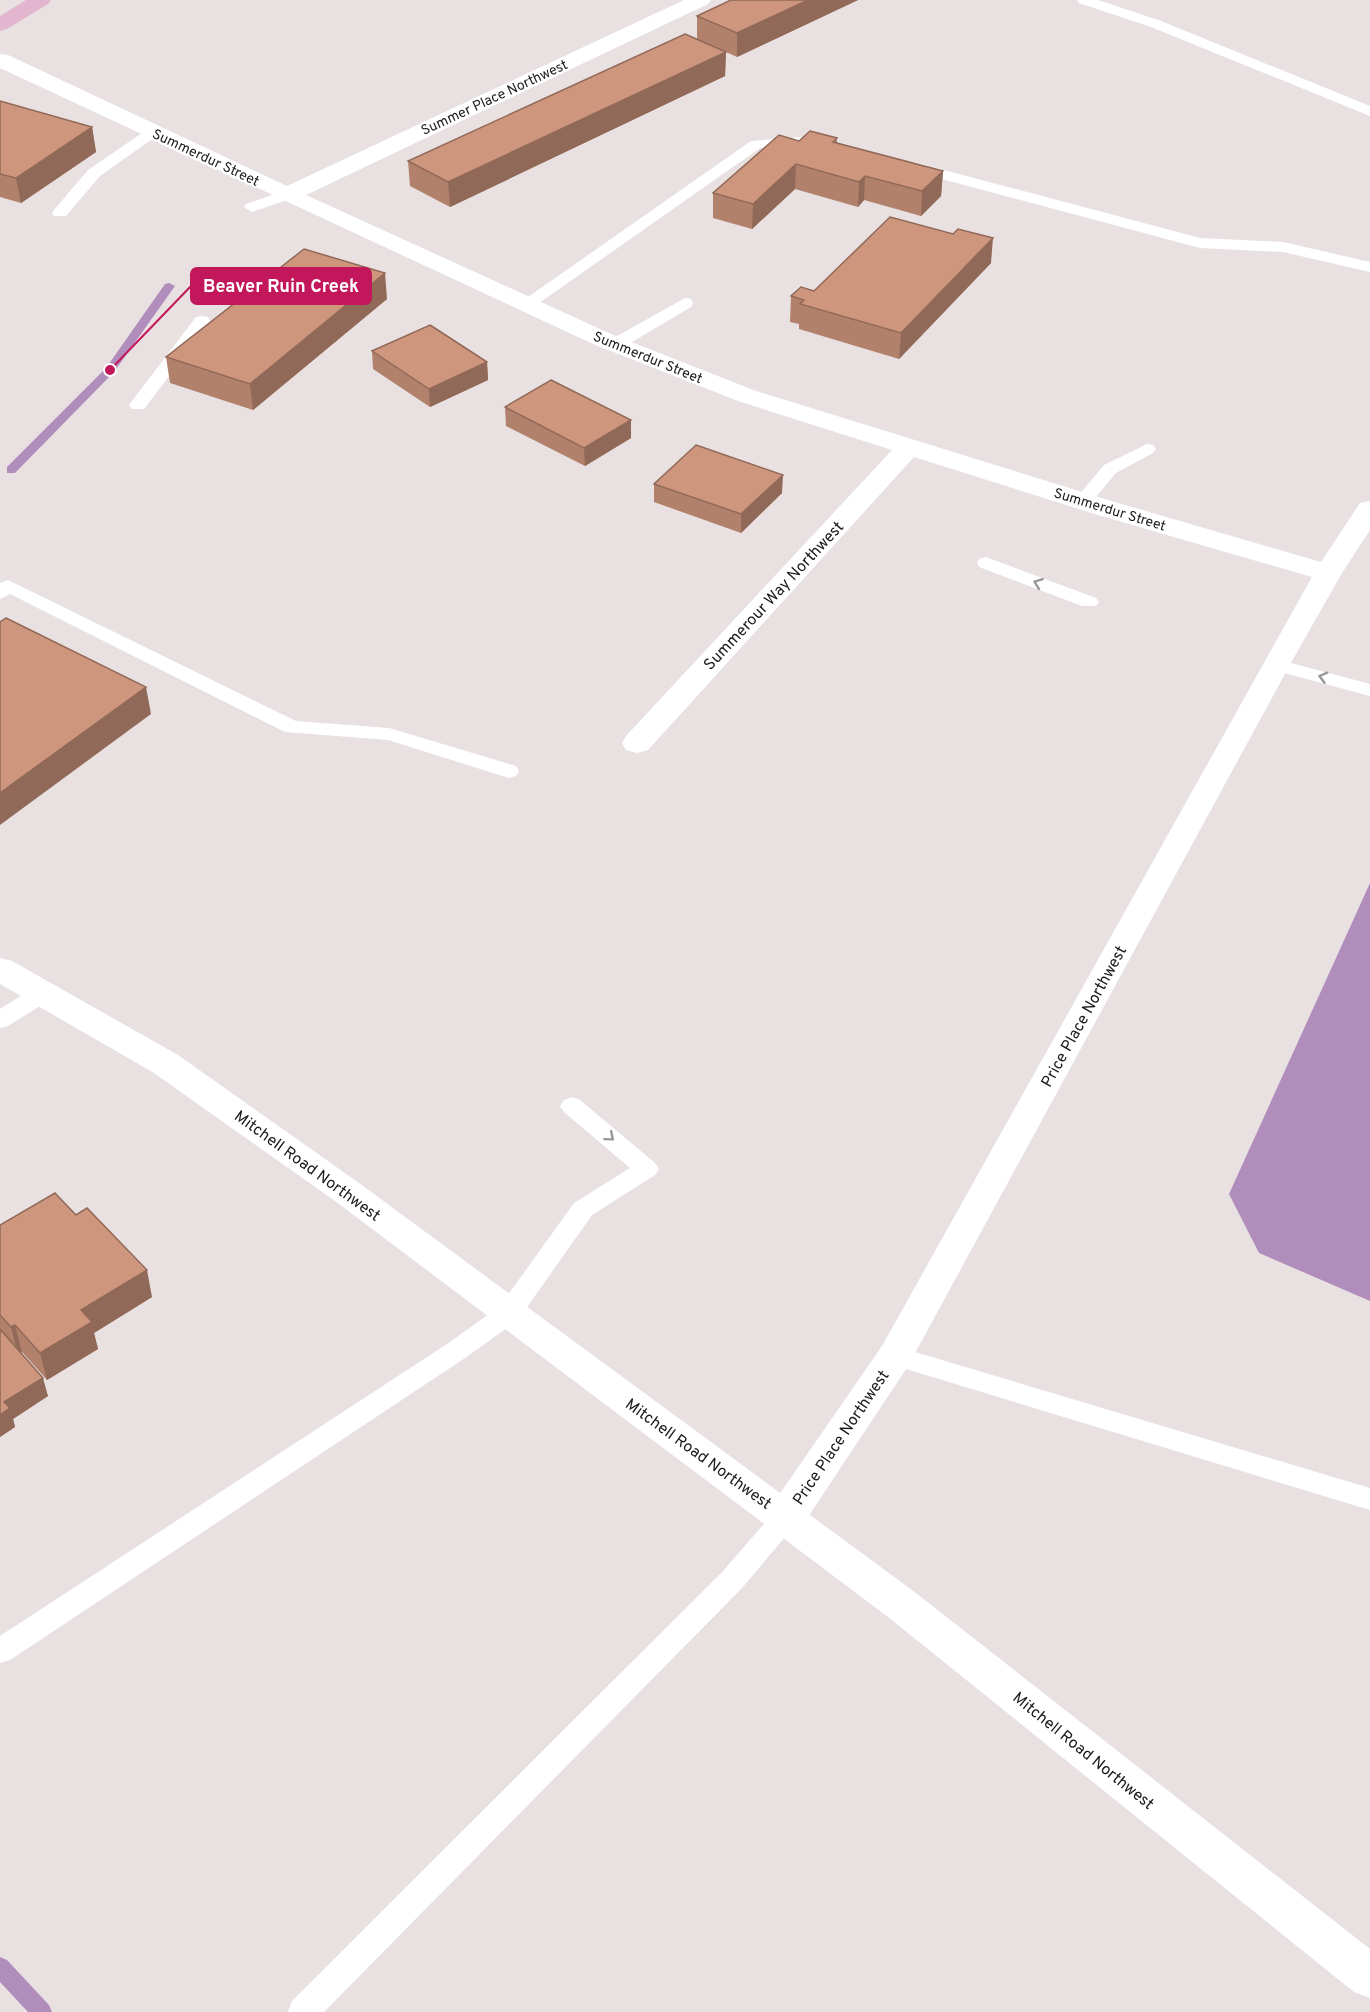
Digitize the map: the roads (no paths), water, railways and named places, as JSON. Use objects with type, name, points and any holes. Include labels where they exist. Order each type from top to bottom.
[{"type":"main road","points":[[0,25],[41,0]]},
{"type":"street","name":"Summer Place Northwest","points":[[286,195],[701,0]]},
{"type":"street","name":"Summerdur Street","points":[[0,60],[286,195],[616,345],[747,396],[1083,501],[1328,573]]},
{"type":"street","name":"Summerour Way Northwest","points":[[637,743],[909,447]]},
{"type":"street","name":"Price Place Northwest","points":[[786,1517],[895,1356],[1276,665],[1328,573],[1370,509]]},
{"type":"street","name":"Mitchell Road Northwest","points":[[0,969],[166,1064],[347,1192],[902,1605],[1370,1977]]},
{"type":"lane","points":[[1084,0],[1156,24],[1370,111]]},
{"type":"lane","points":[[60,213],[94,173],[153,132]]},
{"type":"lane","points":[[525,304],[756,144],[813,142]]},
{"type":"lane","points":[[904,164],[1007,194],[1162,231],[1200,243],[1283,247],[1370,267]]},
{"type":"lane","points":[[252,207],[286,195]]},
{"type":"lane","points":[[616,345],[685,303]]},
{"type":"lane","points":[[138,405],[202,321]]},
{"type":"lane","points":[[1083,501],[1110,469],[1147,449]]},
{"type":"lane","points":[[986,563],[1089,602]]},
{"type":"lane","points":[[0,593],[8,586],[292,727],[389,734],[509,771]]},
{"type":"lane","points":[[1276,665],[1370,690]]},
{"type":"lane","points":[[0,1020],[43,993]]},
{"type":"lane","points":[[0,1651],[456,1351],[509,1313],[583,1209],[647,1169],[572,1106]]},
{"type":"lane","points":[[895,1356],[1370,1499]]},
{"type":"lane","points":[[303,2012],[733,1579],[786,1517]]},
{"type":"waterway","points":[[11,470],[110,370],[169,286]]},
{"type":"waterway","points":[[0,1967],[42,2012]]},
{"type":"place","name":"Beaver Ruin Creek","points":[[110,370]]}]
